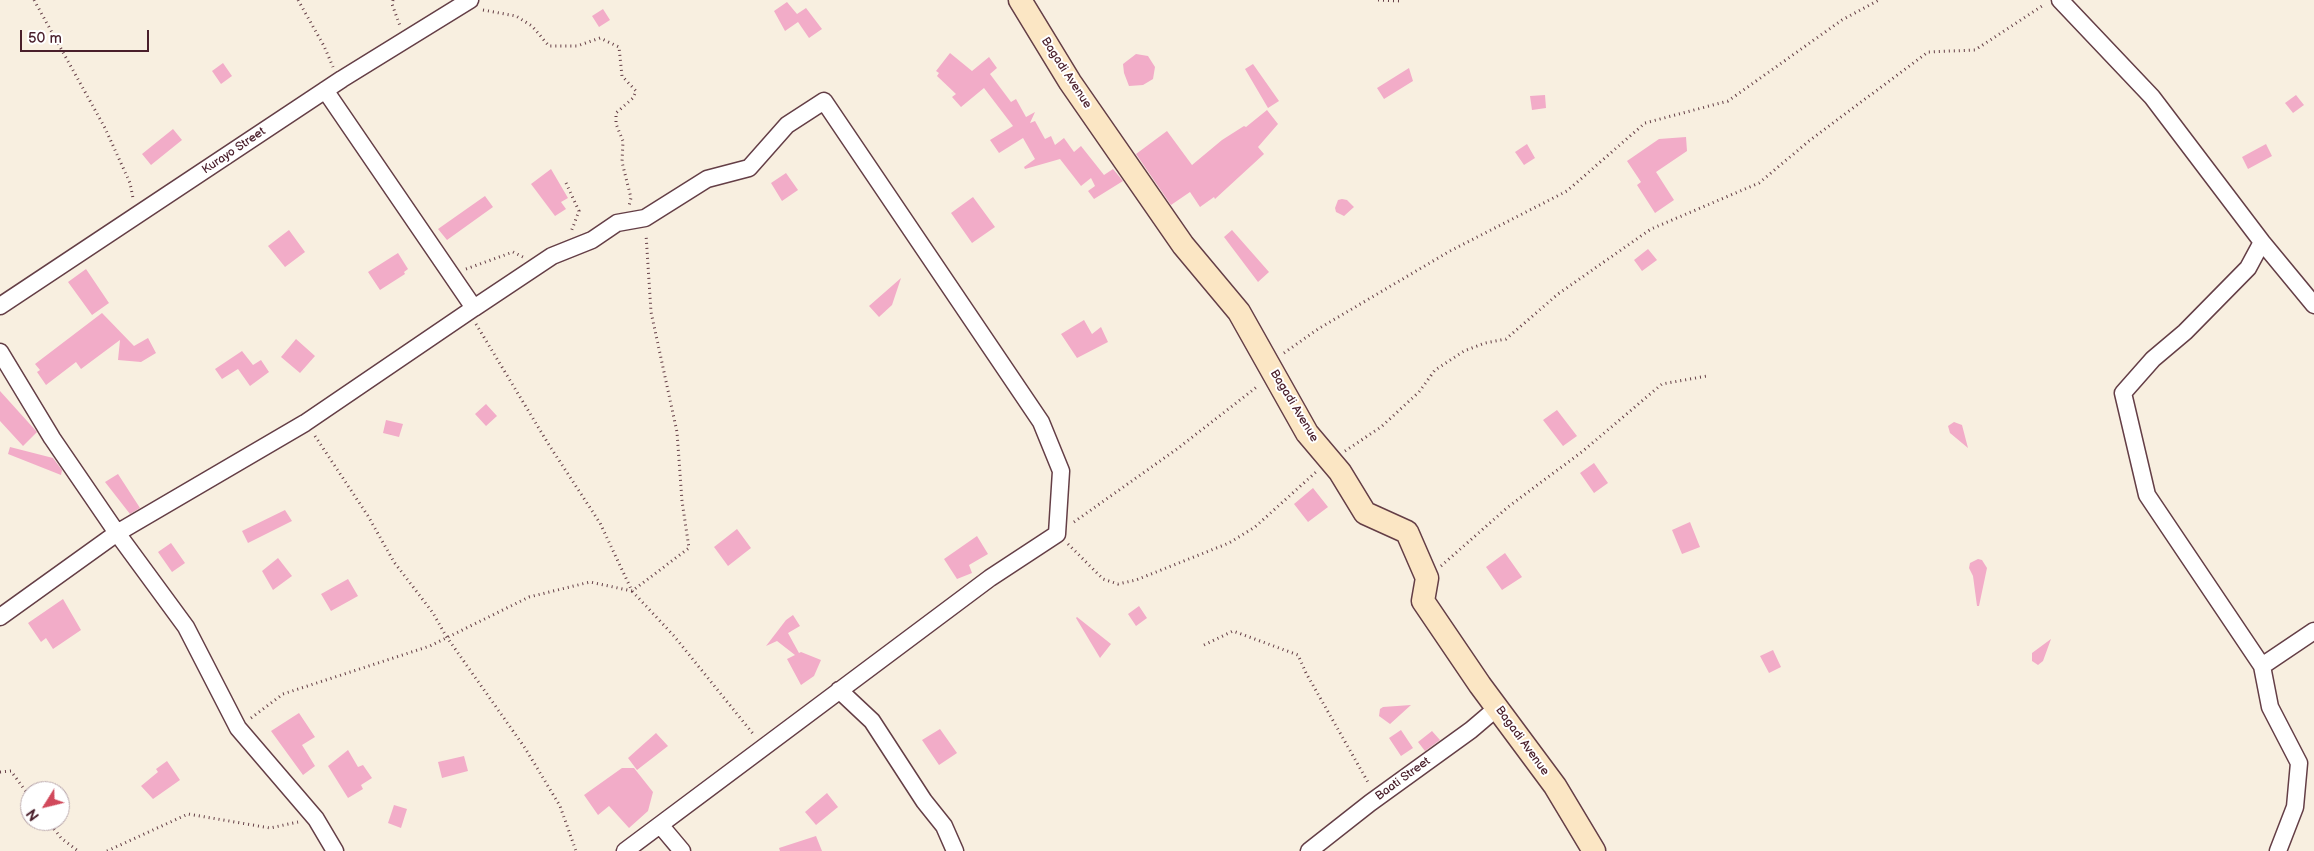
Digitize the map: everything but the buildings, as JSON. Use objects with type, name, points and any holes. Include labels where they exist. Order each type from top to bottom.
[{"type":"street","name":"Kurayo Street","points":[[0,306],[325,90],[470,0]]},
{"type":"street","name":"Bagadi Avenue","points":[[1020,0],[1070,82],[1183,245],[1238,312],[1307,433],[1340,472],[1366,513],[1407,532],[1427,578],[1423,601],[1555,786],[1594,851]]},
{"type":"street","points":[[2060,0],[2152,96],[2262,242],[2314,305]]},
{"type":"street","points":[[325,90],[452,275],[471,310]]},
{"type":"street","points":[[0,617],[116,533],[305,423],[552,256],[592,240],[617,223],[645,218],[707,179],[749,168],[787,125],[824,101],[1040,422],[1061,471],[1057,534],[990,578],[661,826],[625,851]]},
{"type":"street","points":[[2262,242],[2248,268],[2185,332],[2153,359],[2123,393],[2147,495],[2262,666],[2270,707],[2298,762],[2295,807],[2278,851]]},
{"type":"street","points":[[0,352],[52,438],[116,533],[186,627],[238,728],[316,819],[335,851]]},
{"type":"street","points":[[2262,666],[2314,631]]},
{"type":"street","points":[[839,690],[872,721],[920,794],[944,826],[955,851]]},
{"type":"street","name":"Baati Street","points":[[1309,851],[1378,797],[1471,730],[1498,707]]},
{"type":"street","points":[[661,826],[682,851]]},
{"type":"path","points":[[34,0],[105,128],[130,183],[136,216]]},
{"type":"path","points":[[298,0],[324,46],[334,70],[342,79]]},
{"type":"path","points":[[392,0],[401,28],[407,38]]},
{"type":"path","points":[[1378,0],[1401,1]]},
{"type":"path","points":[[1879,0],[1842,20],[1728,101],[1645,123],[1567,191],[1450,251],[1318,329],[1268,365],[1258,388],[1177,450],[1057,534],[1103,579],[1118,584],[1136,580],[1229,543],[1255,527],[1330,460],[1381,427],[1419,392],[1435,370],[1464,351],[1485,343],[1506,339],[1558,294],[1651,229],[1759,183],[1809,141],[1928,52],[1974,50],[2052,0]]},
{"type":"path","points":[[455,10],[490,10],[516,16],[532,26],[549,46],[577,46],[600,38],[619,47],[622,76],[636,91],[633,98],[616,113],[616,124],[623,141],[622,162],[631,198],[627,212],[617,223]]},
{"type":"path","points":[[563,253],[580,211],[566,183]]},
{"type":"path","points":[[238,728],[283,694],[430,646],[446,636],[530,597],[590,582],[632,591],[690,548],[682,501],[677,432],[651,312],[645,218]]},
{"type":"path","points":[[452,275],[513,252],[525,258],[531,264],[532,271]]},
{"type":"path","points":[[471,310],[549,445],[600,523],[632,591],[674,636],[718,694],[764,747]]},
{"type":"path","points":[[1427,578],[1508,507],[1584,451],[1662,384],[1707,376]]},
{"type":"path","points":[[305,423],[363,508],[394,562],[433,613],[446,636],[525,748],[560,806],[576,851]]},
{"type":"path","points":[[1204,645],[1233,631],[1298,655],[1306,673],[1378,797]]},
{"type":"path","points":[[0,772],[11,771],[20,783]]},
{"type":"path","points":[[107,851],[188,814],[270,828],[316,819]]},
{"type":"path","points":[[56,831],[61,838],[78,851]]}]
